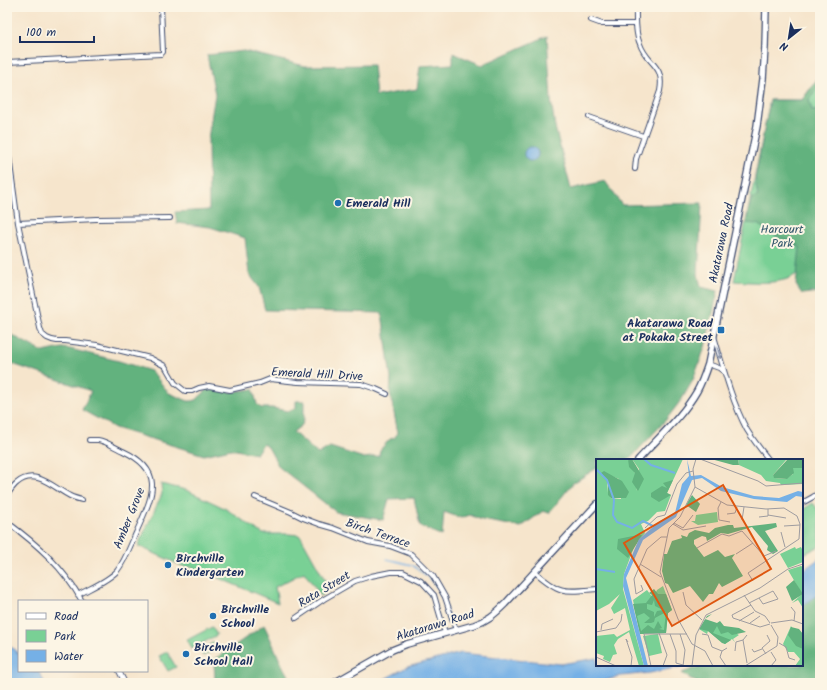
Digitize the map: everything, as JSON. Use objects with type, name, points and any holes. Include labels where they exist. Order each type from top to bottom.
[{"type":"street","points":[[7,62],[160,54],[163,52],[161,7]]},
{"type":"street","points":[[635,169],[636,159],[660,91],[661,83],[660,73],[640,47],[636,24],[636,7]]},
{"type":"street","name":"Akatarawa Road","points":[[639,459],[691,400],[700,385],[708,364],[756,126],[763,79],[766,40],[766,7]]},
{"type":"street","points":[[591,20],[602,24],[636,24]]},
{"type":"street","points":[[589,117],[643,136]]},
{"type":"street","name":"Emerald Hill Drive","points":[[7,142],[18,223],[40,328],[42,334],[47,338],[57,342],[65,341],[97,344],[150,358],[165,366],[176,383],[185,391],[192,391],[209,386],[230,390],[260,383],[270,379],[298,382],[361,384],[387,394]]},
{"type":"street","points":[[18,223],[96,219],[170,218]]},
{"type":"street","points":[[714,334],[724,372],[746,428],[768,459]]},
{"type":"street","points":[[708,364],[719,368],[724,372]]},
{"type":"street","name":"Amber Grove","points":[[78,595],[110,577],[122,564],[152,496],[153,488],[147,468],[134,456],[100,440],[89,440]]},
{"type":"street","points":[[7,495],[17,482],[30,477],[47,481],[69,496],[82,500]]},
{"type":"street","points":[[803,502],[820,492]]},
{"type":"street","name":"Birch Terrace","points":[[255,497],[302,518],[368,542],[390,546],[411,554],[433,576],[445,597],[456,630]]},
{"type":"street","name":"Akatarawa Road","points":[[334,683],[392,650],[407,644],[474,626],[490,618],[505,604],[596,505]]},
{"type":"street","points":[[7,522],[47,554],[62,571],[81,600]]},
{"type":"street","name":"Rata Street","points":[[296,618],[324,599],[355,581],[391,572],[403,572],[421,581],[434,595],[445,633]]},
{"type":"street","points":[[535,572],[550,584],[561,590],[575,591],[596,589]]},
{"type":"street","points":[[120,672],[125,683]]},
{"type":"green space","points":[[547,36],[551,100],[555,127],[571,189],[605,181],[622,205],[702,203],[698,274],[701,287],[718,291],[705,347],[693,380],[682,399],[665,421],[630,459],[596,459],[596,469],[573,483],[549,513],[543,511],[521,527],[482,520],[470,515],[461,518],[444,512],[442,536],[420,526],[414,498],[389,499],[383,520],[336,512],[279,467],[268,447],[263,444],[256,454],[231,449],[204,455],[115,428],[82,410],[91,391],[7,362],[8,333],[43,352],[62,348],[70,349],[119,361],[151,371],[169,393],[188,401],[196,400],[208,389],[231,392],[253,389],[257,404],[261,408],[272,408],[288,411],[296,408],[296,401],[304,401],[304,419],[302,425],[293,432],[318,454],[330,447],[364,458],[379,456],[380,450],[398,433],[390,393],[391,379],[382,313],[265,310],[259,287],[249,274],[245,238],[210,227],[177,223],[175,212],[209,210],[208,139],[215,94],[207,55],[244,51],[305,66],[373,65],[376,96],[417,89],[420,66],[453,64],[453,53],[482,65]]},
{"type":"green space","name":"Harcourt Park","points":[[820,75],[820,256],[788,279],[766,282],[734,281],[770,100],[802,100]]},
{"type":"green space","name":"Harcourt Park","points":[[820,76],[820,84],[809,100],[812,111],[820,110],[820,292],[802,294],[796,285],[800,247],[775,235],[757,224],[746,223],[751,199],[758,196],[755,179],[770,100],[802,100]]},
{"type":"green space","points":[[161,484],[186,490],[216,504],[263,534],[300,535],[330,589],[321,596],[304,572],[275,587],[278,603],[190,566],[187,568],[138,546],[162,494]]},
{"type":"green space","points":[[813,503],[820,512],[820,546],[803,554],[803,509]]},
{"type":"green space","points":[[820,592],[820,683],[697,683],[682,673],[701,666],[803,666],[803,604]]},
{"type":"green space","points":[[264,625],[288,676],[293,683],[215,683],[214,660]]},
{"type":"green space","points":[[212,627],[217,635],[192,649],[187,640]]},
{"type":"green space","points":[[214,642],[218,648],[203,656],[200,650]]},
{"type":"green space","points":[[167,652],[176,667],[168,671],[159,656]]},
{"type":"water","points":[[531,147],[536,149],[538,154],[536,159],[531,161],[526,159],[524,154],[526,149]]},
{"type":"water","points":[[820,558],[820,593],[803,605],[803,570]]},
{"type":"water","points":[[7,642],[18,653],[18,672],[39,672],[45,683],[15,683],[7,676]]},
{"type":"water","points":[[461,653],[561,664],[596,658],[596,666],[684,666],[650,673],[621,676],[596,683],[377,683],[407,667]]},
{"type":"waterway","points":[[387,559],[412,565],[427,576],[437,587]]},
{"type":"waterway","points":[[439,591],[444,602],[449,622]]},
{"type":"place","name":"Emerald Hill","points":[[338,203]]},
{"type":"place","name":"Akatarawa Road at Pokaka Street","points":[[721,330]]},
{"type":"place","name":"Birchville Kindergarten","points":[[168,565]]},
{"type":"place","name":"Birchville School","points":[[213,616]]},
{"type":"place","name":"Birchville School Hall","points":[[186,654]]}]
